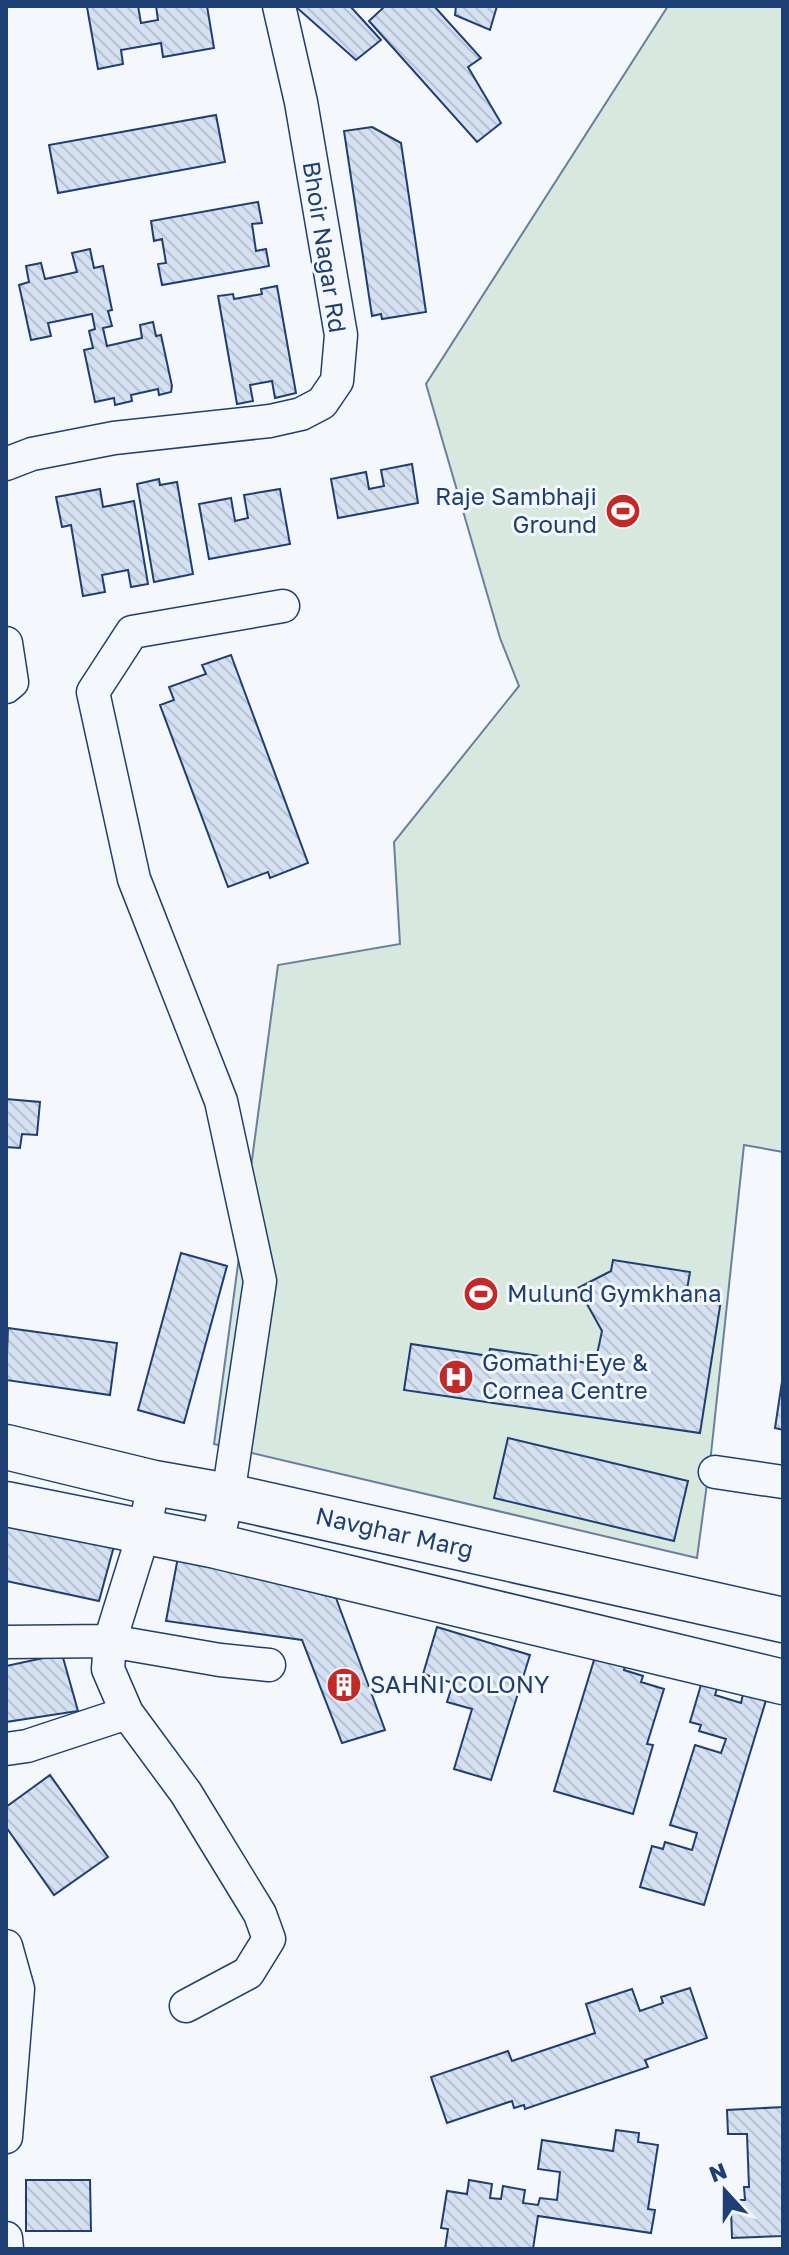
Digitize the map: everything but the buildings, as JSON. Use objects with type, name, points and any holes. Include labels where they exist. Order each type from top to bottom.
[{"type":"main road","name":"Navghar Marg","points":[[6,1447],[154,1483],[228,1496],[783,1620]]},
{"type":"main road","points":[[6,1504],[216,1546],[783,1682]]},
{"type":"main road","points":[[342,1577],[356,1525]]},
{"type":"main road","points":[[641,1648],[654,1591]]},
{"type":"street","name":"Bhoir Nagar Rd","points":[[6,464],[32,454],[114,438],[270,421],[301,414],[322,403],[337,381],[341,335],[301,102],[279,6]]},
{"type":"street","points":[[216,1546],[228,1496],[260,1281],[221,1101],[134,879],[93,692],[132,632],[283,606]]},
{"type":"street","points":[[6,643],[12,682],[6,687]]},
{"type":"street","points":[[715,1472],[783,1482]]},
{"type":"street","points":[[154,1483],[144,1532],[110,1641],[108,1669],[127,1713],[186,1793],[260,1914],[269,1939],[248,1973],[186,2006]]},
{"type":"street","points":[[6,1642],[110,1641],[269,1665]]},
{"type":"street","points":[[6,1749],[27,1746],[127,1713]]},
{"type":"street","points":[[6,1946],[18,1989],[6,2137]]},
{"type":"street","points":[[6,2238],[7,2249]]},
{"type":"shaded area","points":[[668,6],[783,6],[783,1152],[744,1145],[697,1558],[214,1444],[278,965],[400,944],[394,842],[519,686],[500,638],[426,384]]},
{"type":"place","name":"Raje Sambhaji Ground","points":[[623,511]]},
{"type":"place","name":"Mulund Gymkhana","points":[[481,1294]]},
{"type":"place","name":"Gomathi Eye & Cornea Centre","points":[[456,1377]]},
{"type":"place","name":"SAHNI COLONY","points":[[344,1685]]}]
